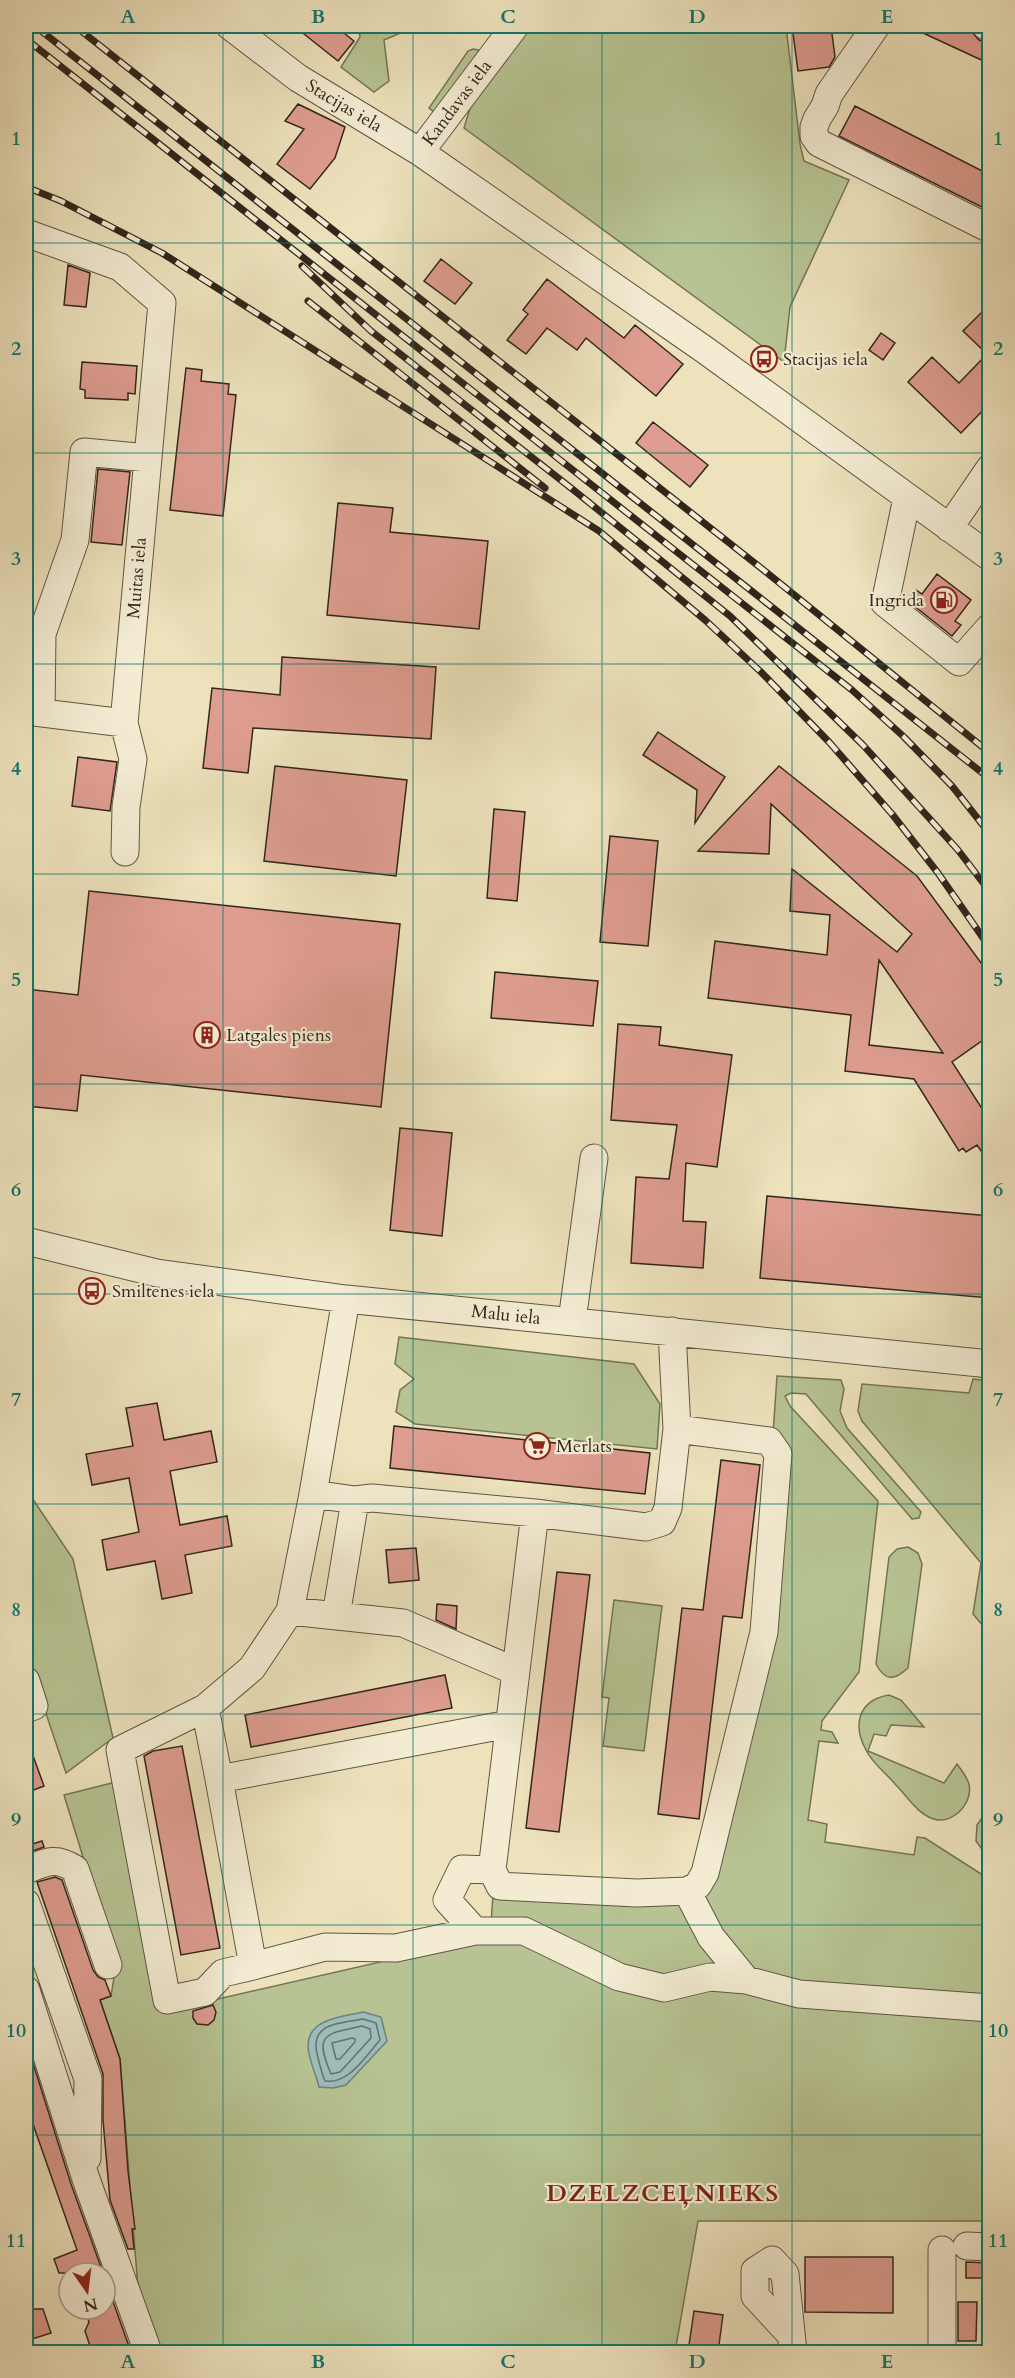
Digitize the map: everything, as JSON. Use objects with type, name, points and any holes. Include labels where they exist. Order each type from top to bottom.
[{"type":"street","name":"Kandavas iela","points":[[420,152],[515,26]]},
{"type":"street","points":[[876,26],[829,94],[814,127],[814,136],[819,143],[990,229]]},
{"type":"street","name":"Stacijas iela","points":[[242,29],[324,96],[420,152],[744,377],[990,557]]},
{"type":"street","name":"Muitas iela","points":[[26,233],[120,267],[162,303],[124,723],[133,759],[126,807],[125,852]]},
{"type":"street","points":[[124,723],[33,712],[42,634],[35,623],[75,540],[77,452],[148,458]]},
{"type":"street","points":[[949,528],[990,468]]},
{"type":"street","points":[[907,498],[885,603],[959,662],[990,627]]},
{"type":"street","points":[[572,1321],[594,1158]]},
{"type":"street","name":"Malu iela","points":[[26,1241],[157,1273],[346,1299],[990,1364]]},
{"type":"street","points":[[346,1299],[313,1494],[290,1611],[252,1668],[205,1708],[120,1750],[167,2000],[205,1992],[223,1973],[326,1947],[396,1948],[475,1931],[524,1931],[619,1977],[664,1988],[710,1977],[746,1980],[799,1994],[990,2008]]},
{"type":"street","points":[[313,1494],[355,1500],[372,1498],[535,1513],[646,1527],[662,1522],[668,1508],[677,1429],[672,1331]]},
{"type":"street","points":[[475,1931],[447,1900],[462,1869],[496,1878],[637,1893],[687,1891],[698,1885],[705,1873],[764,1632],[778,1454],[769,1441],[677,1429]]},
{"type":"street","points":[[336,1616],[355,1500]]},
{"type":"street","points":[[524,1931],[496,1878],[509,1724],[535,1513]]},
{"type":"street","points":[[290,1611],[403,1623],[515,1671]]},
{"type":"street","points":[[26,1682],[34,1706],[26,1709]]},
{"type":"street","points":[[205,1708],[253,1966]]},
{"type":"street","points":[[219,1779],[509,1724]]},
{"type":"street","points":[[26,1870],[50,1860],[64,1862],[75,1869],[108,1965]]},
{"type":"street","points":[[687,1891],[711,1938],[746,1980]]},
{"type":"street","points":[[26,1903],[88,2079],[86,2179]]},
{"type":"street","points":[[27,1998],[86,2179],[107,2261]]},
{"type":"street","points":[[942,2352],[966,2248]]},
{"type":"street","points":[[117,2290],[148,2352]]},
{"type":"green space","points":[[358,26],[408,26],[403,32],[384,40],[389,81],[374,92],[341,67],[360,37]]},
{"type":"green space","points":[[524,26],[786,26],[804,161],[849,180],[790,307],[784,362],[464,128],[473,98]]},
{"type":"green space","points":[[478,50],[481,54],[434,112],[429,108],[468,51]]},
{"type":"green space","points":[[399,1337],[634,1364],[660,1404],[657,1449],[415,1424],[396,1412],[400,1390],[414,1379],[395,1364]]},
{"type":"green space","points":[[777,1376],[841,1380],[844,1389],[840,1411],[847,1428],[921,1512],[919,1518],[912,1519],[806,1394],[791,1393],[785,1396],[790,1406],[878,1501],[859,1672],[822,1721],[821,1730],[832,1732],[838,1743],[819,1741],[808,1820],[827,1824],[825,1842],[914,1855],[917,1837],[925,1838],[989,1879],[989,2221],[698,2221],[675,2352],[157,2352],[139,2301],[120,2059],[100,2000],[111,1996],[116,1965],[64,1795],[116,1782],[161,2012],[490,1937],[493,1895],[687,1902],[774,1633],[773,1434]]},
{"type":"green space","points":[[973,1379],[989,1381],[989,1633],[973,1614],[981,1563],[862,1421],[858,1411],[862,1384],[969,1393]]},
{"type":"green space","points":[[26,1489],[73,1559],[113,1738],[66,1773],[26,1654]]},
{"type":"green space","points":[[908,1547],[918,1553],[922,1564],[908,1668],[890,1677],[883,1674],[876,1664],[889,1557],[897,1549]]},
{"type":"green space","points":[[614,1600],[662,1606],[644,1751],[603,1746],[609,1698],[602,1697]]},
{"type":"green space","points":[[889,1695],[901,1700],[924,1727],[891,1725],[886,1736],[874,1734],[868,1751],[944,1783],[957,1764],[966,1777],[970,1791],[965,1805],[951,1817],[938,1820],[925,1815],[876,1764],[866,1750],[859,1731],[861,1715],[871,1702]]},
{"type":"green space","points":[[989,1808],[989,1859],[976,1841],[977,1825]]},
{"type":"water","points":[[363,2012],[381,2017],[387,2041],[346,2085],[333,2088],[319,2087],[308,2051],[310,2037],[314,2030],[328,2020]]},
{"type":"building","points":[[294,26],[335,26],[354,41],[338,61]]},
{"type":"building","points":[[792,26],[831,26],[835,57],[829,67],[798,71]]},
{"type":"building","points":[[908,26],[958,26],[972,32],[979,40],[990,44],[990,64]]},
{"type":"building","points":[[298,104],[345,127],[335,158],[310,189],[277,164],[304,129],[285,121]]},
{"type":"building","points":[[855,106],[990,175],[990,211],[839,136]]},
{"type":"building","points":[[441,259],[472,283],[455,304],[424,281]]},
{"type":"building","points":[[68,265],[90,273],[86,307],[64,305]]},
{"type":"building","points":[[547,279],[624,338],[635,325],[683,364],[656,396],[586,338],[577,350],[547,328],[526,354],[507,340],[528,314],[523,310]]},
{"type":"building","points":[[990,304],[990,403],[961,433],[908,382],[932,357],[959,383],[987,354],[963,331]]},
{"type":"building","points":[[881,333],[895,343],[883,360],[869,350]]},
{"type":"building","points":[[82,362],[137,366],[135,394],[128,393],[128,400],[85,398],[85,390],[80,389]]},
{"type":"building","points":[[186,368],[202,370],[201,381],[229,384],[228,394],[236,395],[223,516],[170,510]]},
{"type":"building","points":[[653,422],[708,465],[690,487],[636,443]]},
{"type":"building","points":[[98,469],[130,472],[122,545],[91,542]]},
{"type":"building","points":[[338,503],[393,508],[390,532],[488,541],[479,629],[327,615]]},
{"type":"building","points":[[937,574],[971,600],[955,621],[961,625],[952,636],[908,601],[916,590],[922,594]]},
{"type":"building","points":[[282,657],[436,667],[431,739],[253,728],[248,773],[203,768],[212,688],[280,695]]},
{"type":"building","points":[[658,732],[725,777],[695,823],[697,790],[643,755]]},
{"type":"building","points":[[78,757],[117,762],[110,811],[72,806]]},
{"type":"building","points":[[275,766],[407,780],[396,876],[264,861]]},
{"type":"building","points":[[779,766],[917,876],[990,975],[990,1035],[952,1062],[990,1121],[990,1164],[977,1145],[966,1152],[963,1148],[959,1151],[914,1079],[845,1071],[851,1015],[708,998],[715,941],[827,955],[830,915],[790,911],[792,869],[897,952],[912,934],[771,804],[769,854],[698,851]],"holes":[[[879,960],[943,1053],[869,1045]]]},
{"type":"building","points":[[494,809],[525,812],[517,901],[487,898]]},
{"type":"building","points":[[610,836],[658,841],[648,946],[600,942]]},
{"type":"building","name":"Latgales piens","points":[[89,891],[400,924],[381,1107],[81,1075],[77,1111],[26,1106],[26,989],[78,995]]},
{"type":"building","points":[[495,972],[598,981],[593,1026],[491,1018]]},
{"type":"building","points":[[618,1024],[661,1027],[659,1045],[732,1055],[717,1167],[686,1163],[683,1221],[706,1222],[703,1268],[631,1263],[636,1177],[669,1179],[677,1125],[611,1120]]},
{"type":"building","points":[[400,1128],[452,1133],[442,1236],[390,1230]]},
{"type":"building","points":[[767,1196],[990,1216],[990,1298],[760,1278]]},
{"type":"building","points":[[157,1403],[164,1440],[211,1431],[217,1462],[170,1471],[180,1525],[227,1516],[232,1546],[185,1555],[192,1593],[162,1599],[155,1561],[107,1570],[102,1540],[139,1532],[129,1478],[92,1485],[86,1454],[133,1446],[126,1408]]},
{"type":"building","points":[[394,1426],[650,1453],[645,1494],[390,1468]]},
{"type":"building","points":[[721,1460],[760,1465],[742,1618],[723,1616],[699,1819],[658,1814],[682,1608],[703,1610]]},
{"type":"building","points":[[416,1548],[419,1580],[389,1583],[386,1550]]},
{"type":"building","points":[[557,1572],[590,1575],[559,1832],[526,1828]]},
{"type":"building","points":[[437,1604],[457,1606],[456,1629],[436,1620]]},
{"type":"building","points":[[445,1675],[452,1708],[251,1747],[245,1715]]},
{"type":"building","points":[[26,1742],[28,1742],[44,1786],[26,1793]]},
{"type":"building","points":[[182,1746],[220,1948],[181,1955],[144,1756],[153,1751]]},
{"type":"building","points":[[42,1841],[44,1847],[27,1853],[26,1846]]},
{"type":"building","points":[[55,1877],[62,1880],[93,1970],[98,1977],[105,1980],[111,1996],[100,2000],[120,2059],[128,2171],[135,2229],[132,2229],[134,2249],[128,2249],[110,2200],[103,2120],[103,2074],[37,1882]]},
{"type":"building","points":[[213,2005],[216,2012],[214,2020],[208,2025],[197,2024],[193,2018],[193,2011]]},
{"type":"building","points":[[28,2047],[71,2184],[99,2261],[57,2261],[57,2267],[54,2259],[77,2250],[26,2104],[26,2048]]},
{"type":"building","points":[[805,2257],[893,2257],[893,2313],[805,2312]]},
{"type":"building","points":[[966,2262],[989,2263],[989,2278],[966,2278]]},
{"type":"building","points":[[958,2302],[977,2302],[976,2341],[958,2341]]},
{"type":"building","points":[[26,2309],[43,2309],[51,2333],[26,2341]]},
{"type":"building","points":[[694,2311],[723,2315],[718,2352],[688,2352]]},
{"type":"building","points":[[117,2313],[131,2352],[100,2352],[98,2347],[91,2349],[85,2331],[89,2322],[117,2321]]},
{"type":"railway","points":[[35,26],[990,779]]},
{"type":"railway","points":[[75,26],[761,568],[990,753]]},
{"type":"railway","points":[[26,39],[852,690],[903,736],[952,786],[990,834]]},
{"type":"railway","points":[[26,187],[61,201],[162,253],[599,531],[705,620],[761,672],[829,742],[892,814],[938,873],[990,948]]},
{"type":"railway","points":[[302,266],[371,331],[730,616],[863,745],[958,850],[990,892]]},
{"type":"railway","points":[[308,301],[545,488]]},
{"type":"place","name":"Stacijas iela","points":[[764,359]]},
{"type":"place","name":"Ingrida","points":[[944,600]]},
{"type":"place","name":"Latgales piens","points":[[207,1035]]},
{"type":"place","name":"Smiltenes iela","points":[[92,1291]]},
{"type":"place","name":"Merlats","points":[[537,1446]]},
{"type":"district","name":"DZELZCEĻNIEKS","points":[[663,2193]]}]
